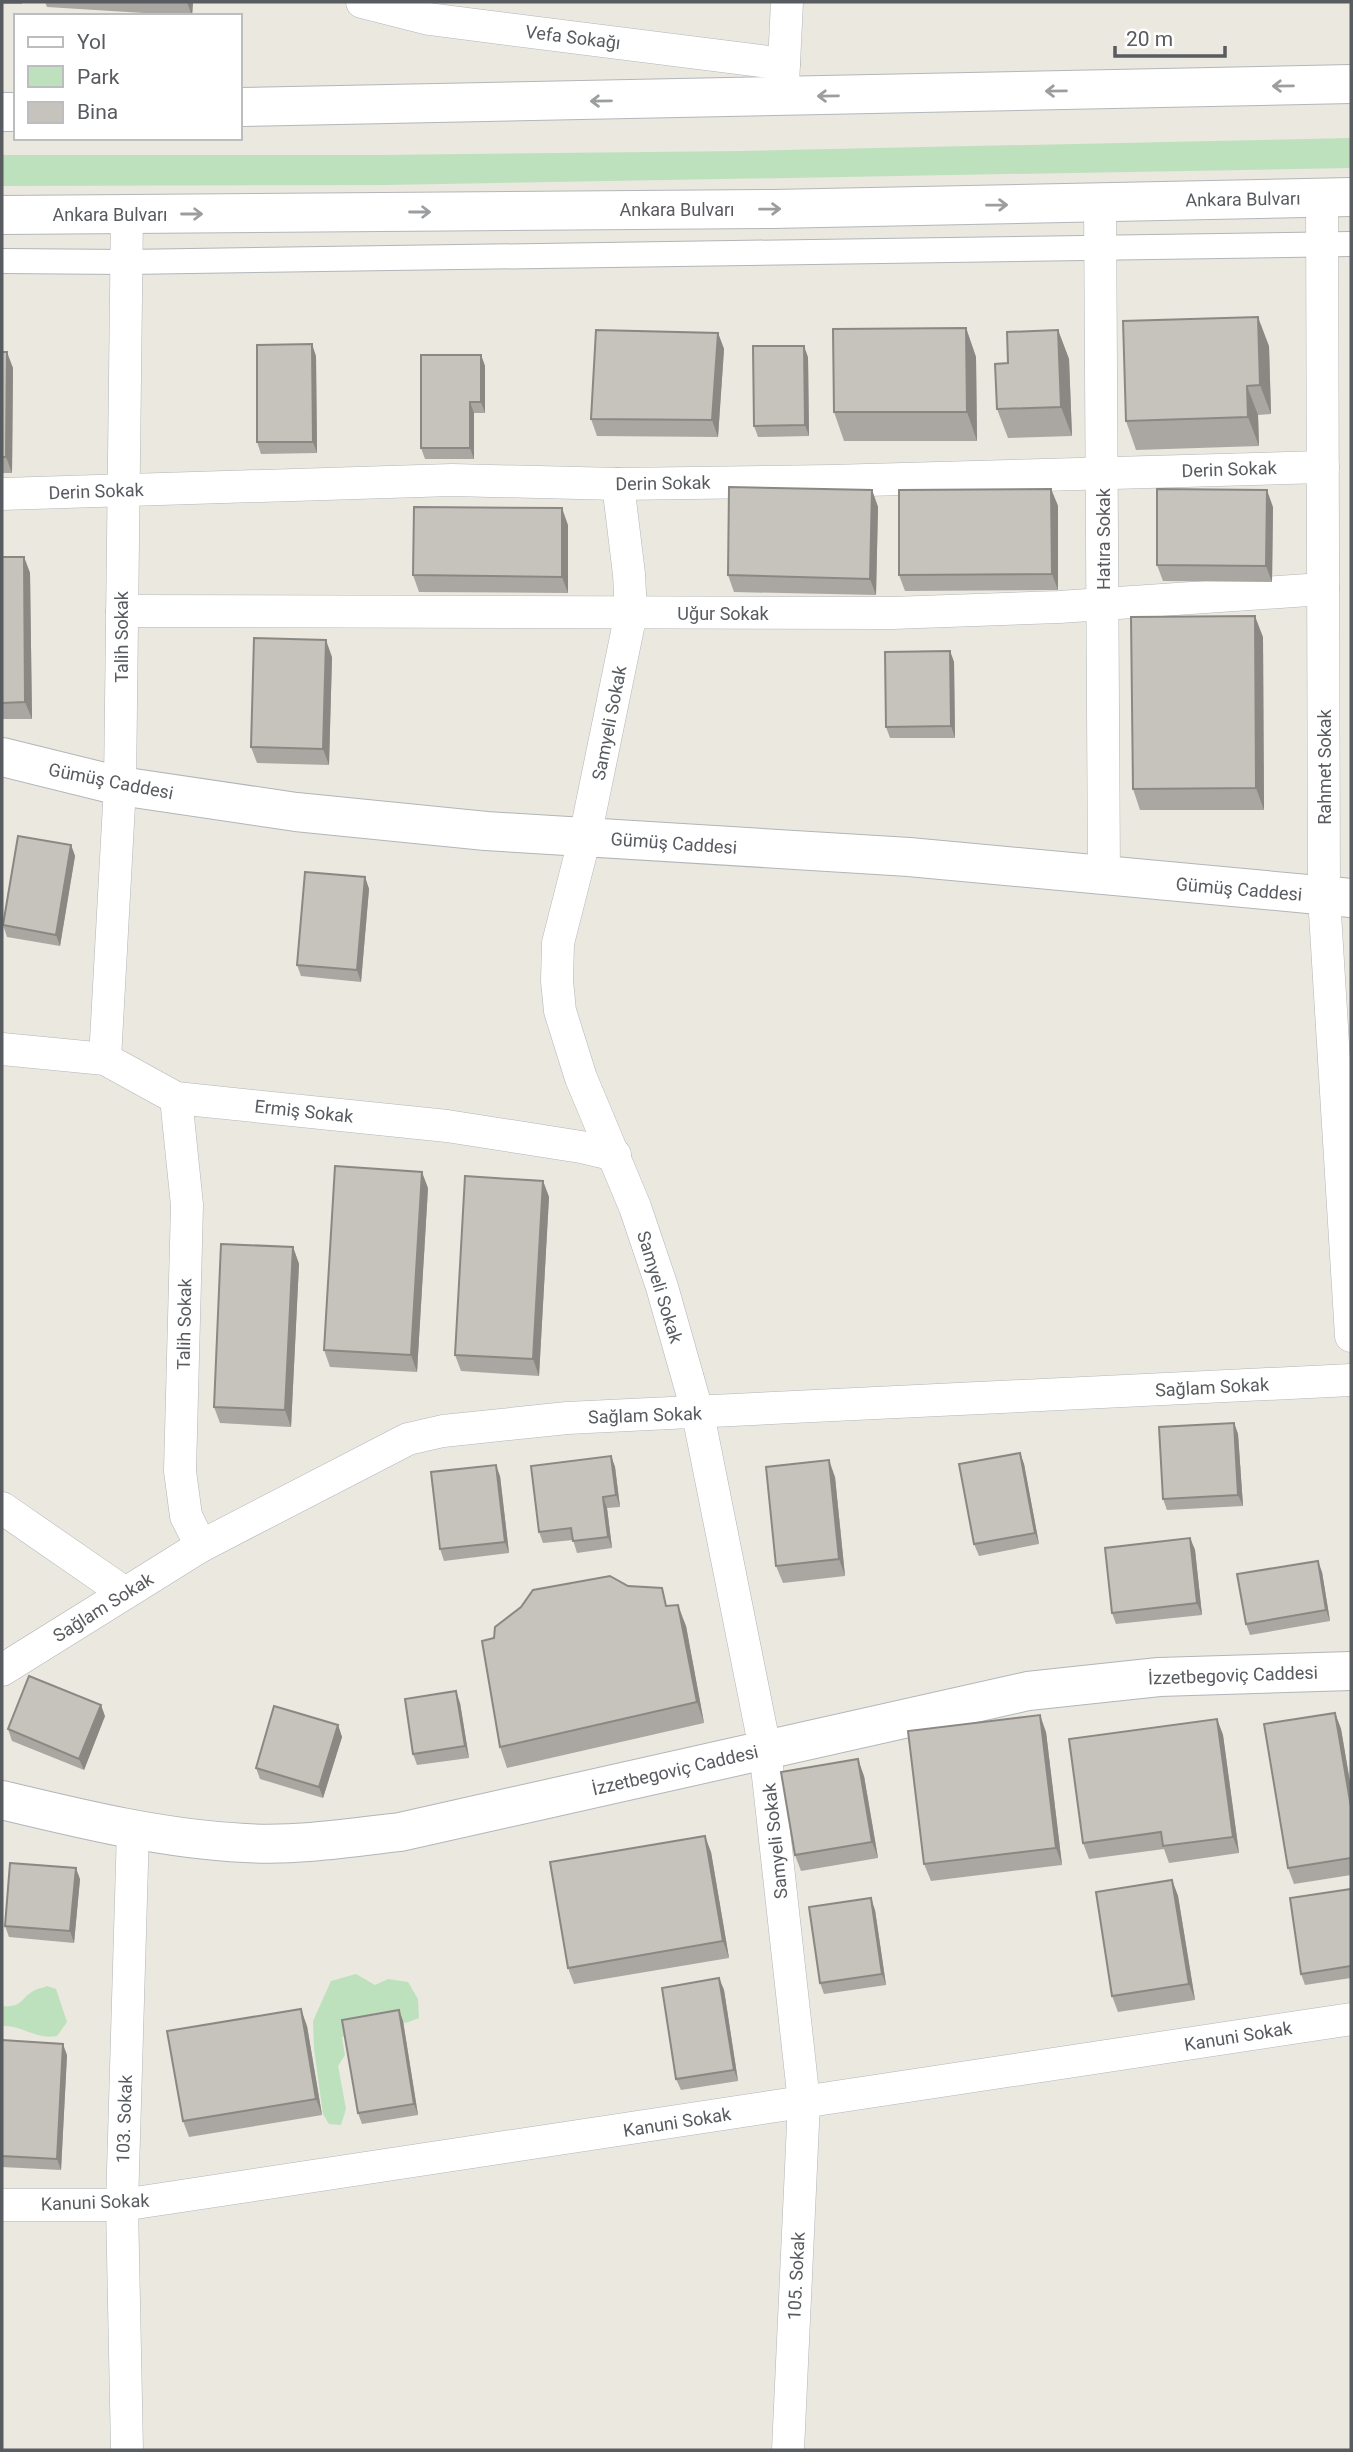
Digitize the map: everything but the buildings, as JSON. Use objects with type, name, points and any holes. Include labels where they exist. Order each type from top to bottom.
[{"type":"street","name":"Vefa Sokağı","points":[[362,2],[429,19],[499,14],[783,81]]},
{"type":"street","points":[[783,81],[787,2]]},
{"type":"street","points":[[242,107],[783,81],[1351,84]]},
{"type":"street","name":"Ankara Bulvarı","points":[[2,215],[745,209],[1336,197]]},
{"type":"street","name":"Rahmet Sokak","points":[[1336,197],[1337,245],[1323,467],[1323,589],[1338,897],[1351,1336]]},
{"type":"street","name":"Hatıra Sokak","points":[[1100,203],[1104,876]]},
{"type":"street","name":"Talih Sokak","points":[[105,1059],[120,786],[127,214]]},
{"type":"street","points":[[2,261],[126,262],[1337,245]]},
{"type":"street","name":"Derin Sokak","points":[[2,494],[452,480],[618,484],[1323,467]]},
{"type":"street","name":"Samyeli Sokak","points":[[618,484],[631,613],[585,837],[558,943],[557,981],[560,1011],[581,1078],[615,1154],[662,1287],[698,1413],[765,1749],[804,2102]]},
{"type":"street","name":"Uğur Sokak","points":[[122,611],[905,613],[1103,604],[1323,589]]},
{"type":"street","name":"Gümüş Caddesi","points":[[2,757],[120,786],[296,812],[486,831],[909,857],[1338,897]]},
{"type":"street","name":"Ermiş Sokak","points":[[2,1049],[105,1059],[176,1098],[447,1126],[615,1154]]},
{"type":"street","name":"Talih Sokak","points":[[176,1098],[187,1205],[180,1471],[186,1516],[201,1546]]},
{"type":"street","name":"Sağlam Sokak","points":[[2,1670],[201,1546],[408,1439],[443,1430],[567,1418],[1351,1380]]},
{"type":"street","points":[[2,1508],[125,1593]]},
{"type":"street","name":"İzzetbegoviç Caddesi","points":[[2,1800],[132,1830],[245,1843],[314,1842],[400,1832],[1028,1691],[1159,1677],[1351,1671]]},
{"type":"street","name":"103. Sokak","points":[[127,2450],[122,2205],[132,1830]]},
{"type":"street","name":"Kanuni Sokak","points":[[2,2205],[122,2205],[1351,2019]]},
{"type":"street","name":"105. Sokak","points":[[788,2450],[804,2102]]},
{"type":"green space","points":[[1351,138],[1351,168],[387,185],[2,186],[2,155],[743,151]]},
{"type":"green space","points":[[356,1974],[375,1985],[388,1979],[408,1982],[418,1999],[419,2018],[406,2023],[392,2019],[355,2023],[342,2038],[345,2055],[338,2066],[346,2109],[341,2125],[329,2124],[323,2114],[313,2021],[331,1981]]},
{"type":"green space","points":[[47,1986],[56,1989],[67,2022],[57,2036],[42,2036],[2,2026],[2,2006],[18,2004],[30,1993]]}]
